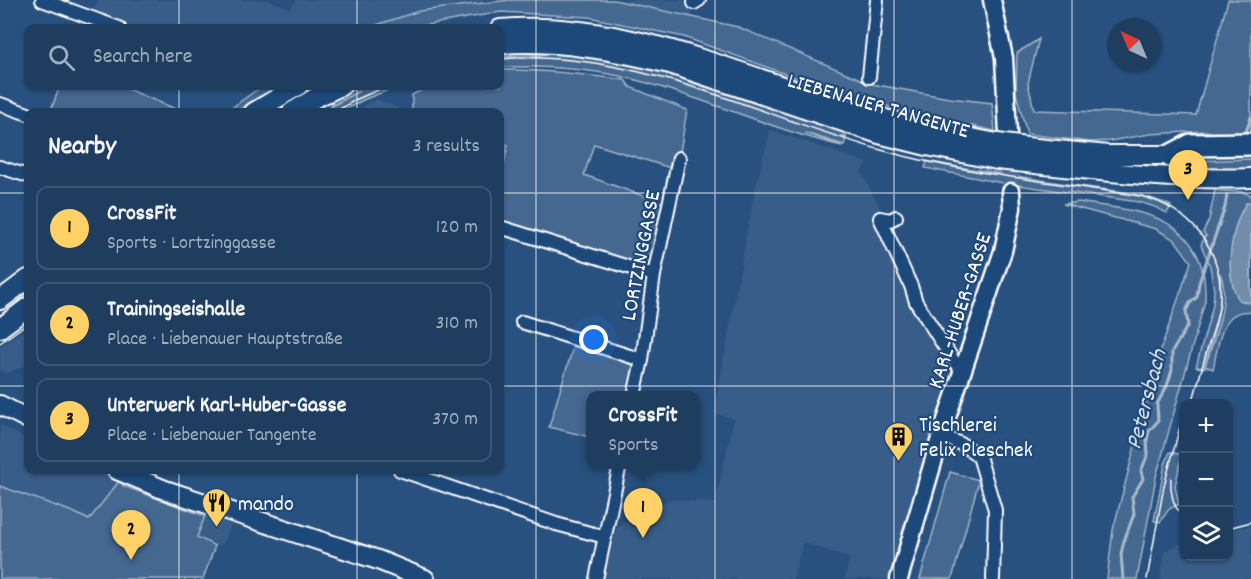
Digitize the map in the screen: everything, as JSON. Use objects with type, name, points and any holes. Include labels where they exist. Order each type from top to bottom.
[{"type":"highway","points":[[1170,156],[1191,145],[1251,144]]},
{"type":"main road","points":[[992,0],[1004,58],[1001,146]]},
{"type":"main road","name":"LIEBENAUER TANGENTE","points":[[504,29],[568,29],[618,36],[675,50],[854,110],[908,125],[1001,146],[1026,155],[1118,174],[1206,180],[1251,178]]},
{"type":"main road","name":"LIEBENAUER TANGENTE","points":[[504,45],[568,45],[644,57],[879,134],[927,146],[1001,146]]},
{"type":"main road","points":[[261,108],[291,90]]},
{"type":"main road","points":[[299,108],[332,90]]},
{"type":"main road","name":"LIEBENAUER TANGENTE","points":[[1026,155],[1251,154]]},
{"type":"main road","points":[[1206,180],[1217,184],[1251,187]]},
{"type":"main road","name":"KARL-HUBER-GASSE","points":[[899,579],[940,435],[1003,251],[1012,208],[1011,192]]},
{"type":"main road","points":[[2,298],[24,282]]},
{"type":"main road","points":[[0,328],[24,310]]},
{"type":"main road","points":[[0,395],[14,412]]},
{"type":"main road","points":[[127,474],[165,490],[406,575],[424,579]]},
{"type":"street","points":[[42,0],[108,24]]},
{"type":"street","points":[[869,77],[877,0]]},
{"type":"street","points":[[0,104],[24,113]]},
{"type":"street","name":"LORTZINGGASSE","points":[[635,391],[642,360],[654,275],[679,158]]},
{"type":"street","points":[[0,167],[24,175]]},
{"type":"street","points":[[896,217],[890,220],[880,218],[916,302],[962,371]]},
{"type":"street","points":[[504,228],[654,275]]},
{"type":"street","points":[[522,322],[642,360]]},
{"type":"street","points":[[940,435],[963,445],[979,456],[995,510],[993,579]]},
{"type":"street","points":[[596,579],[619,469]]},
{"type":"street","points":[[412,474],[556,524],[605,537]]},
{"type":"shaded area","points":[[98,0],[268,0],[291,8],[297,0],[510,0],[419,11],[379,24],[107,24],[90,18]]},
{"type":"shaded area","points":[[510,0],[614,0],[738,27],[872,84],[992,103],[995,131],[904,111],[822,87],[684,37],[589,17],[501,12],[432,24],[379,24],[419,11]]},
{"type":"shaded area","points":[[614,0],[695,0],[691,17]]},
{"type":"shaded area","points":[[1228,0],[1251,0],[1251,136],[1228,136],[1206,131],[1150,134],[1090,142],[1027,134],[1016,93],[1017,53],[1039,39],[1028,83],[1034,110],[1196,115]]},
{"type":"shaded area","points":[[504,53],[580,55],[655,70],[845,133],[848,132],[846,137],[841,136],[846,138],[844,145],[805,133],[842,146],[789,131],[632,79],[566,68],[504,67],[504,57],[542,56],[504,56]]},
{"type":"shaded area","points":[[504,70],[531,70],[625,80],[630,87],[687,110],[677,170],[594,144],[584,175],[669,205],[654,275],[504,228],[504,162],[508,145],[504,144],[504,108],[412,108],[412,95],[421,90],[504,90]]},
{"type":"shaded area","points":[[58,90],[130,90],[173,108],[52,108]]},
{"type":"shaded area","points":[[256,90],[271,90],[242,108],[232,108]]},
{"type":"shaded area","points":[[352,90],[388,90],[348,108],[329,108],[359,91],[331,106],[333,101]]},
{"type":"shaded area","points":[[377,99],[398,108],[361,108]]},
{"type":"shaded area","points":[[814,104],[1166,162],[1251,159],[1251,172],[1056,160]]},
{"type":"shaded area","points":[[770,130],[868,163],[861,171],[900,248],[923,304],[954,341],[946,382],[889,579],[845,579],[849,558],[803,542],[793,579],[604,579],[616,529],[629,518],[671,499],[715,503],[734,419],[714,413],[753,199]]},
{"type":"shaded area","points":[[927,161],[1123,192],[1147,197],[1171,206],[1167,213],[1139,202],[997,182],[925,168]]},
{"type":"shaded area","points":[[1215,190],[1251,195],[1251,312],[1241,312],[1227,322],[1219,340],[1213,369],[1205,366],[1220,319],[1224,294],[1220,273],[1219,310],[1214,333],[1204,368],[1196,367],[1213,305],[1214,291],[1210,266],[1201,245],[1205,236],[1207,237],[1203,232],[1209,220]]},
{"type":"shaded area","points":[[1078,202],[1138,212],[1157,218],[1173,227],[1187,239],[1197,255],[1204,277],[1205,301],[1156,477],[1137,579],[1107,579],[1113,530],[1159,354],[1191,262],[1175,240],[1156,229],[1063,204]]},
{"type":"shaded area","points":[[1246,203],[1251,203],[1251,300],[1248,303],[1239,300],[1231,277],[1230,264],[1236,225]]},
{"type":"shaded area","points":[[24,330],[24,366],[7,374],[0,370],[0,347]]},
{"type":"shaded area","points":[[574,344],[630,360],[637,366],[632,391],[586,391],[586,436],[549,427]]},
{"type":"shaded area","points":[[0,425],[24,438],[24,474],[106,474],[120,480],[89,520],[0,486]]},
{"type":"shaded area","points":[[1170,452],[1179,454],[1175,486],[1179,504],[1169,509],[1160,522],[1154,521],[1165,464]]},
{"type":"shaded area","points":[[950,472],[979,480],[952,579],[920,579]]},
{"type":"shaded area","points":[[120,480],[123,486],[205,516],[197,537],[215,546],[203,579],[0,579],[0,486],[89,520]]},
{"type":"shaded area","points":[[205,516],[232,524],[222,544],[215,546],[198,539]]},
{"type":"shaded area","points":[[1251,525],[1251,579],[1160,579],[1165,551],[1179,544],[1179,561],[1233,561],[1233,530]]},
{"type":"waterway","name":"Petersbach","points":[[1245,135],[1251,117]]},
{"type":"waterway","name":"Petersbach","points":[[1123,579],[1121,554],[1134,514],[1132,497],[1143,479],[1141,471],[1148,454],[1149,431],[1158,421],[1157,404],[1167,386],[1172,370],[1172,352],[1188,325],[1186,311],[1197,297],[1199,283],[1227,195]]},
{"type":"tunnel","points":[[1009,148],[1011,192]]},
{"type":"tram line","points":[[504,59],[549,58],[598,64],[646,74],[694,87],[881,150],[945,165],[1140,196],[1158,202],[1174,210],[1200,234],[1216,264],[1220,282],[1218,314],[1193,399]]},
{"type":"tram line","points":[[342,108],[378,90]]},
{"type":"tram line","points":[[0,316],[24,297]]},
{"type":"tram line","points":[[0,343],[24,326]]},
{"type":"tram line","points":[[1147,579],[1164,486],[1179,430]]},
{"type":"tram line","points":[[1171,478],[1173,500],[1179,512]]},
{"type":"tram line","points":[[1233,527],[1251,522]]},
{"type":"place","name":"Unterwerk Karl-Huber-Gasse","points":[[1188,200]]},
{"type":"place","name":"Tischlerei Felix Pleschek","points":[[898,462]]},
{"type":"place","name":"mando","points":[[217,528]]},
{"type":"place","name":"CrossFit","points":[[643,538]]},
{"type":"place","name":"Trainingseishalle","points":[[131,560]]}]
